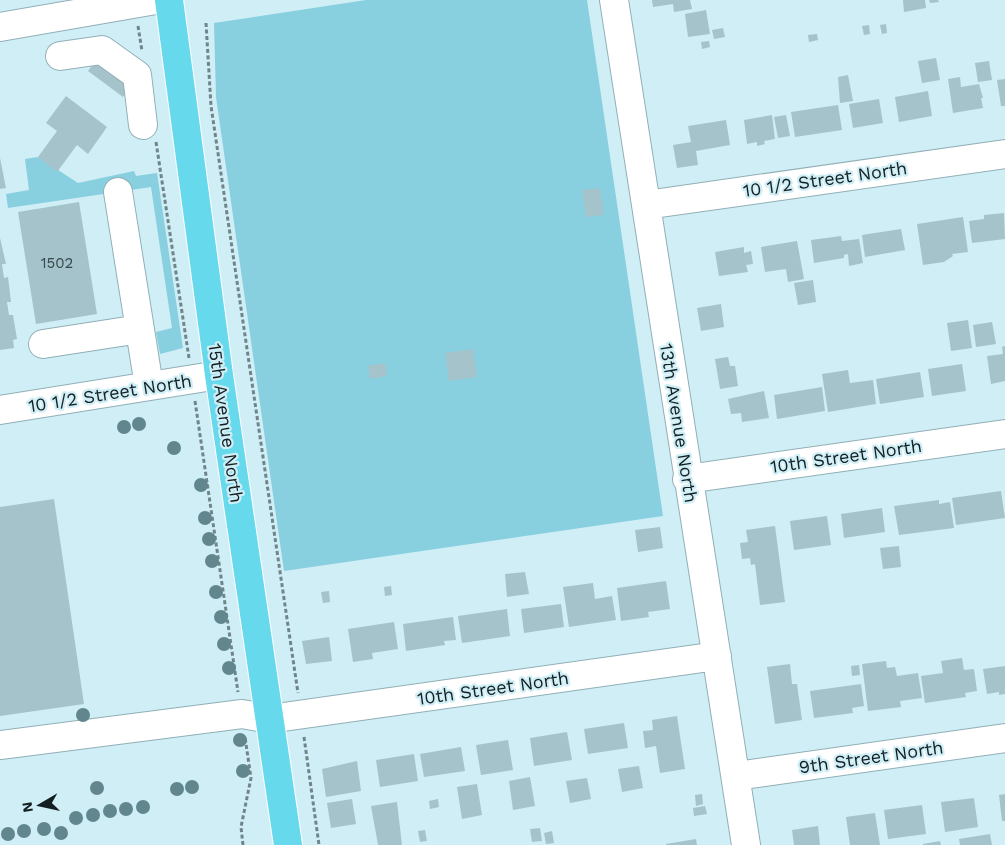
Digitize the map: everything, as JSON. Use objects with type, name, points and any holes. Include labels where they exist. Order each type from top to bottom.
[{"type":"main road","name":"15th Avenue North","points":[[168,0],[219,376],[288,845]]},
{"type":"street","points":[[0,27],[156,0]]},
{"type":"street","name":"13th Avenue North","points":[[614,0],[687,479],[746,845]]},
{"type":"street","points":[[60,56],[102,50],[137,74],[149,128]]},
{"type":"street","name":"10 1/2 Street North","points":[[646,205],[1005,154]]},
{"type":"street","points":[[118,192],[149,386]]},
{"type":"street","points":[[43,344],[140,329]]},
{"type":"street","name":"10 1/2 Street North","points":[[0,410],[219,376]]},
{"type":"street","name":"10th Street North","points":[[687,479],[1005,434]]},
{"type":"street","name":"10th Street North","points":[[0,745],[242,714],[269,719],[717,656]]},
{"type":"street","name":"9th Street North","points":[[736,776],[1005,738]]},
{"type":"path","points":[[206,23],[211,106],[319,845]]},
{"type":"path","points":[[139,32],[143,59]]},
{"type":"path","points":[[149,128],[191,380],[251,778],[240,827],[243,845]]},
{"type":"shaded area","points":[[366,0],[587,0],[663,516],[284,571],[216,97],[214,23]]},
{"type":"shaded area","points":[[38,157],[78,183],[134,171],[136,176],[157,173],[183,348],[160,354],[156,332],[172,328],[151,187],[8,208],[6,194],[29,190],[25,159]]},
{"type":"building","points":[[652,0],[690,0],[692,9],[674,12],[673,4],[653,7]]},
{"type":"building","points":[[903,0],[925,0],[926,8],[904,12]]},
{"type":"building","points":[[929,0],[938,0],[939,2],[930,3]]},
{"type":"building","points":[[706,10],[710,34],[688,37],[685,14]]},
{"type":"building","points":[[886,24],[887,33],[882,34],[880,25]]},
{"type":"building","points":[[869,25],[870,34],[864,35],[862,26]]},
{"type":"building","points":[[723,28],[725,37],[714,39],[712,30]]},
{"type":"building","points":[[817,34],[818,40],[809,42],[808,35]]},
{"type":"building","points":[[709,41],[710,47],[702,49],[701,42]]},
{"type":"building","points":[[101,53],[136,79],[123,97],[88,71]]},
{"type":"building","points":[[936,58],[940,80],[922,83],[918,61]]},
{"type":"building","points":[[989,61],[992,80],[978,82],[975,63]]},
{"type":"building","points":[[848,75],[853,101],[840,103],[838,77]]},
{"type":"building","points":[[960,77],[961,87],[979,84],[983,98],[981,98],[983,108],[953,113],[948,79]]},
{"type":"building","points":[[1005,79],[1005,106],[1001,106],[997,80]]},
{"type":"building","points":[[928,91],[932,116],[899,122],[895,97]]},
{"type":"building","points":[[66,96],[107,127],[88,154],[77,145],[57,172],[38,157],[57,131],[46,123]]},
{"type":"building","points":[[879,99],[883,123],[853,128],[849,104]]},
{"type":"building","points":[[838,105],[842,130],[795,137],[791,112]]},
{"type":"building","points":[[772,115],[775,139],[764,141],[765,144],[757,146],[757,142],[747,144],[744,120]]},
{"type":"building","points":[[786,115],[790,136],[778,138],[774,117]]},
{"type":"building","points":[[726,120],[730,145],[696,151],[698,165],[677,168],[673,145],[691,142],[688,126]]},
{"type":"building","points":[[0,158],[6,188],[0,189]]},
{"type":"building","points":[[600,188],[604,215],[586,217],[582,190]]},
{"type":"building","points":[[79,202],[97,314],[36,324],[18,212]]},
{"type":"building","points":[[1004,213],[1005,239],[972,243],[969,221],[984,219],[984,215]]},
{"type":"building","points":[[963,217],[968,252],[952,254],[953,256],[944,262],[923,265],[917,224]]},
{"type":"building","points":[[901,229],[905,250],[865,257],[862,235]]},
{"type":"building","points":[[841,236],[842,241],[859,239],[863,263],[849,266],[848,254],[844,255],[844,258],[814,263],[811,240]]},
{"type":"building","points":[[0,238],[6,264],[2,264],[4,278],[8,277],[11,302],[7,302],[9,315],[13,315],[17,339],[13,340],[14,348],[0,350]]},
{"type":"building","points":[[797,241],[804,279],[788,282],[786,269],[765,272],[761,247]]},
{"type":"building","points":[[744,247],[744,253],[751,251],[753,264],[746,265],[748,272],[719,276],[715,252]]},
{"type":"building","points":[[813,280],[816,302],[798,305],[794,283]]},
{"type":"building","points":[[721,304],[724,327],[701,331],[697,308]]},
{"type":"building","points":[[968,320],[972,348],[951,351],[947,323]]},
{"type":"building","points":[[992,322],[996,344],[976,347],[973,325]]},
{"type":"building","points":[[1005,346],[1005,381],[991,384],[987,356],[1003,354],[1002,347]]},
{"type":"building","points":[[473,349],[477,377],[449,381],[445,353]]},
{"type":"building","points":[[728,357],[730,366],[735,366],[738,386],[720,389],[715,359]]},
{"type":"building","points":[[385,363],[387,376],[370,379],[368,366]]},
{"type":"building","points":[[962,364],[966,391],[932,396],[928,369]]},
{"type":"building","points":[[848,370],[850,383],[873,380],[876,404],[828,412],[822,374]]},
{"type":"building","points":[[920,372],[924,397],[880,404],[876,379]]},
{"type":"building","points":[[822,387],[825,411],[777,419],[774,395]]},
{"type":"building","points":[[764,391],[769,418],[742,422],[741,413],[731,414],[728,399]]},
{"type":"building","points":[[1001,491],[1005,518],[956,525],[952,498]]},
{"type":"building","points":[[54,499],[84,704],[0,716],[0,507]]},
{"type":"building","points":[[939,500],[939,504],[950,502],[954,528],[899,535],[894,506]]},
{"type":"building","points":[[882,508],[885,532],[844,538],[841,514]]},
{"type":"building","points":[[827,516],[831,545],[794,550],[790,521]]},
{"type":"building","points":[[775,526],[785,602],[760,605],[755,564],[751,565],[750,558],[742,559],[740,543],[748,542],[746,530]]},
{"type":"building","points":[[660,527],[663,548],[638,552],[635,530]]},
{"type":"building","points":[[899,546],[901,567],[883,569],[880,548]]},
{"type":"building","points":[[525,572],[529,594],[507,597],[505,574]]},
{"type":"building","points":[[666,581],[670,609],[648,612],[649,617],[621,621],[617,588]]},
{"type":"building","points":[[593,583],[595,599],[612,596],[616,620],[569,627],[563,587]]},
{"type":"building","points":[[391,586],[392,595],[385,596],[384,587]]},
{"type":"building","points":[[329,591],[330,602],[323,603],[321,592]]},
{"type":"building","points":[[561,604],[564,627],[524,633],[521,609]]},
{"type":"building","points":[[507,609],[510,636],[462,643],[458,616]]},
{"type":"building","points":[[453,617],[456,640],[444,641],[445,645],[406,651],[403,624]]},
{"type":"building","points":[[394,622],[398,649],[372,653],[373,659],[353,662],[348,629]]},
{"type":"building","points":[[329,637],[332,661],[306,664],[302,641]]},
{"type":"building","points":[[962,658],[964,670],[974,669],[977,691],[965,693],[966,697],[925,703],[921,676],[943,673],[941,661]]},
{"type":"building","points":[[886,661],[887,668],[895,667],[897,676],[918,673],[922,698],[900,701],[901,707],[868,711],[862,664]]},
{"type":"building","points":[[790,664],[792,684],[797,684],[802,720],[775,724],[767,667]]},
{"type":"building","points":[[859,665],[860,675],[852,676],[851,666]]},
{"type":"building","points":[[1005,666],[1005,694],[999,695],[999,692],[987,694],[983,669]]},
{"type":"building","points":[[861,684],[864,706],[852,708],[853,713],[814,718],[810,691]]},
{"type":"building","points":[[677,716],[685,769],[660,773],[656,746],[645,748],[643,731],[653,730],[652,720]]},
{"type":"building","points":[[624,723],[628,748],[588,754],[584,729]]},
{"type":"building","points":[[567,732],[572,760],[534,766],[530,738]]},
{"type":"building","points":[[508,740],[513,770],[481,775],[476,745]]},
{"type":"building","points":[[461,747],[465,771],[424,777],[420,754]]},
{"type":"building","points":[[414,754],[418,781],[380,787],[376,760]]},
{"type":"building","points":[[357,761],[361,791],[326,797],[322,769]]},
{"type":"building","points":[[639,766],[643,788],[622,792],[618,769]]},
{"type":"building","points":[[530,777],[535,806],[513,810],[509,781]]},
{"type":"building","points":[[587,778],[591,799],[570,803],[566,781]]},
{"type":"building","points":[[477,784],[482,815],[462,819],[457,787]]},
{"type":"building","points":[[702,794],[703,804],[696,806],[695,795]]},
{"type":"building","points":[[1005,794],[1005,821],[1002,821],[999,795]]},
{"type":"building","points":[[974,798],[978,827],[945,832],[941,802]]},
{"type":"building","points":[[352,799],[356,824],[331,828],[327,803]]},
{"type":"building","points":[[438,799],[439,807],[430,809],[429,801]]},
{"type":"building","points":[[397,802],[402,845],[378,845],[371,806]]},
{"type":"building","points":[[922,805],[926,834],[888,839],[884,810]]},
{"type":"building","points":[[705,806],[707,814],[694,816],[693,808]]},
{"type":"building","points":[[875,813],[880,845],[850,845],[846,817]]},
{"type":"building","points":[[818,826],[820,845],[794,845],[792,830]]},
{"type":"building","points":[[540,828],[542,841],[532,842],[530,829]]},
{"type":"building","points":[[425,830],[427,841],[420,842],[418,831]]},
{"type":"building","points":[[552,831],[554,843],[546,844],[544,833]]},
{"type":"building","points":[[990,834],[992,845],[960,845],[959,839]]},
{"type":"building","points":[[696,839],[697,845],[666,845],[666,844]]},
{"type":"building","points":[[940,841],[941,845],[923,845],[923,844]]}]
